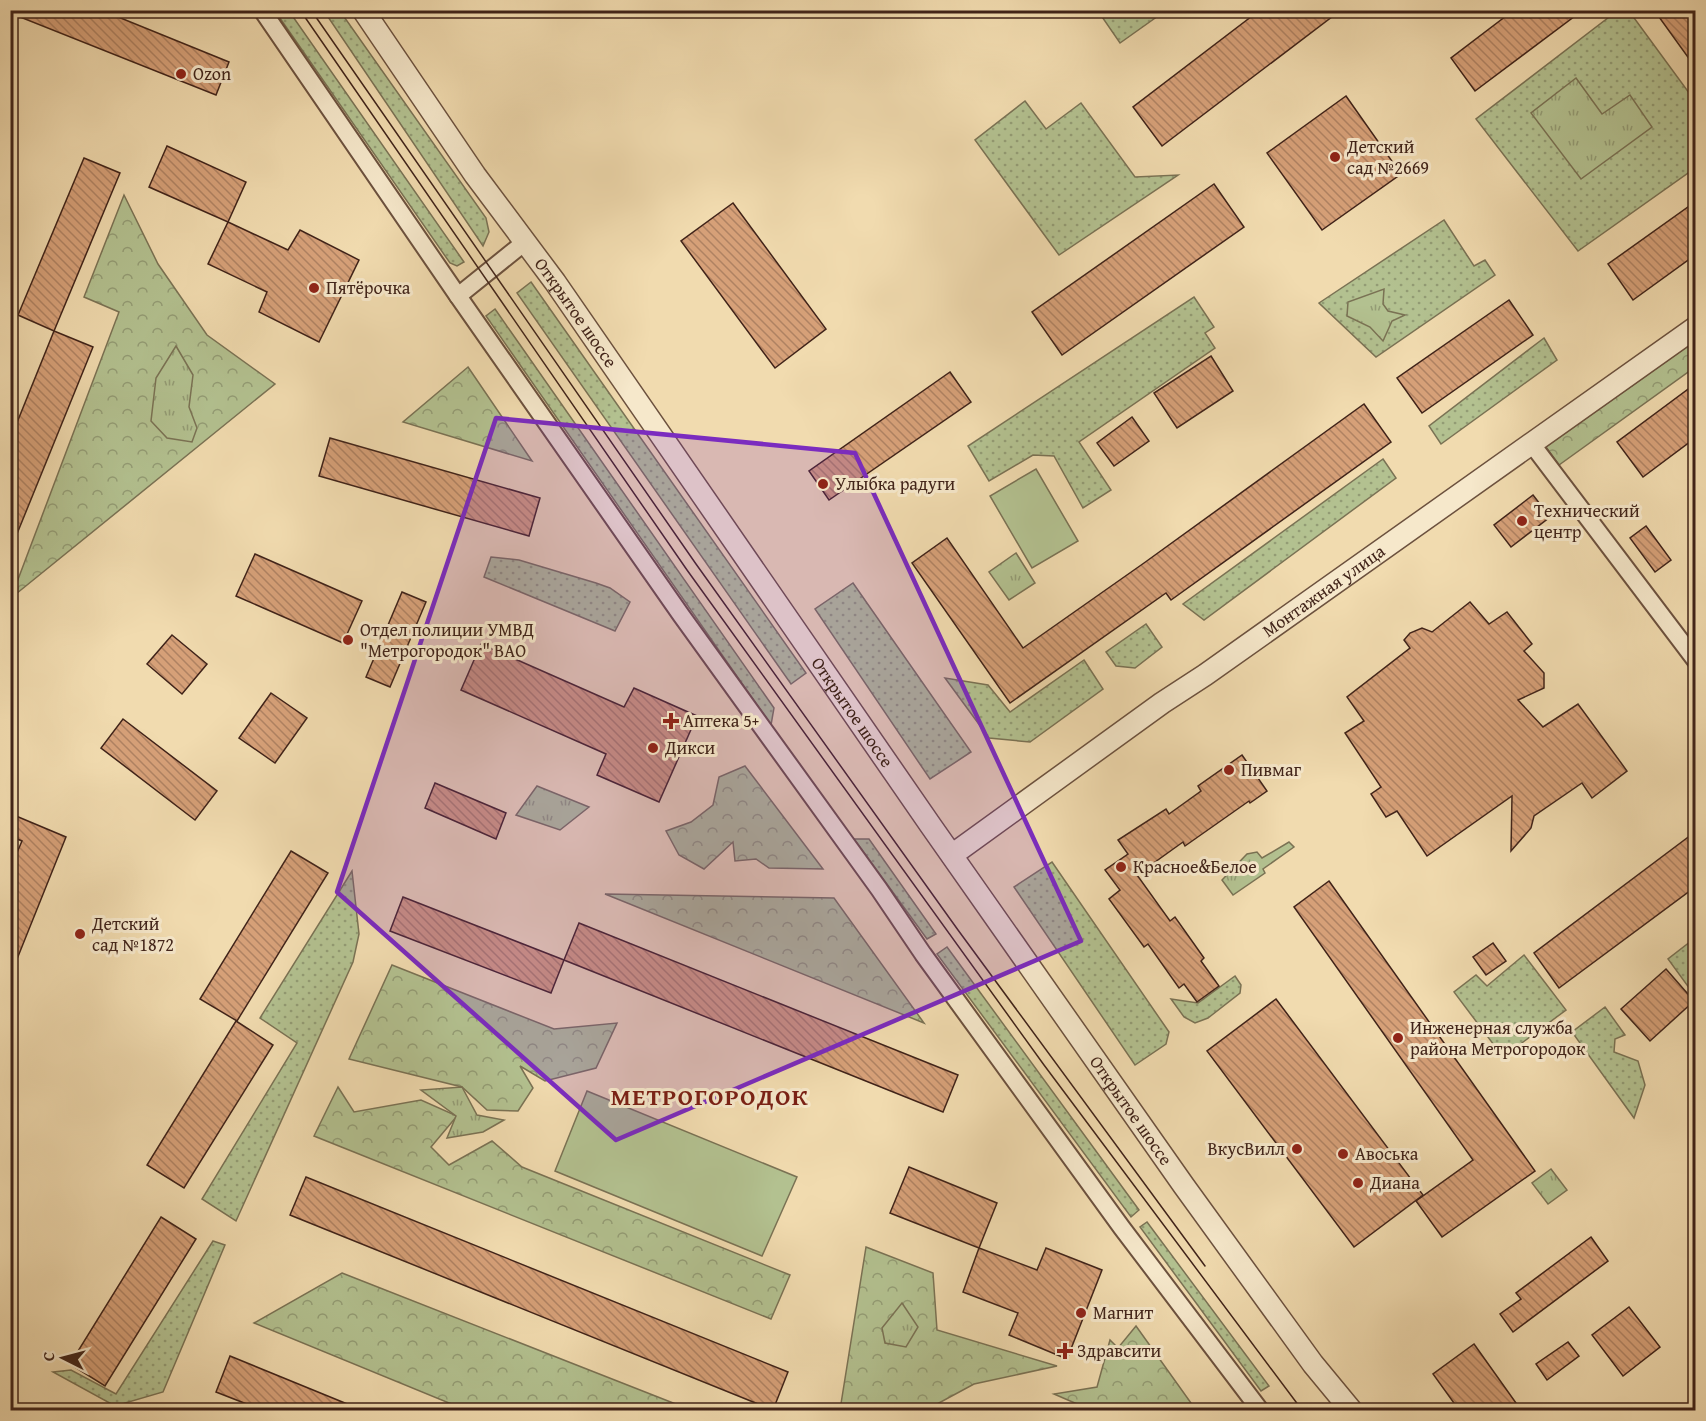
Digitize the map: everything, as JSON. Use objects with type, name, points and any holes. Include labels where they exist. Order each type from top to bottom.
[{"type":"street","points":[[262,10],[458,296],[929,963],[1122,1228],[1260,1410]]},
{"type":"street","name":"Открытое шоссе","points":[[363,10],[475,175],[562,292],[1184,1186],[1313,1364],[1351,1410]]},
{"type":"street","points":[[458,296],[525,242]]},
{"type":"street","name":"Монтажная улица","points":[[952,855],[1162,703],[1205,675],[1695,327]]},
{"type":"street","points":[[1531,443],[1695,661]]},
{"type":"highlighted area","points":[[496,418],[855,453],[1081,941],[616,1140],[337,892]]},
{"type":"green space","points":[[275,11],[289,11],[464,262],[457,266],[450,263]]},
{"type":"green space","points":[[324,11],[340,11],[486,218],[489,232],[483,246]]},
{"type":"green space","points":[[1098,11],[1165,11],[1120,43]]},
{"type":"green space","points":[[1617,11],[1629,11],[1695,101],[1695,168],[1578,251],[1476,119]]},
{"type":"green space","points":[[1576,78],[1602,114],[1630,95],[1652,127],[1581,179],[1531,113]]},
{"type":"green space","points":[[1025,101],[1046,129],[1081,103],[1135,177],[1178,175],[1059,255],[975,140]]},
{"type":"green space","points":[[124,195],[158,264],[207,335],[275,384],[11,598],[119,312],[84,297]]},
{"type":"green space","points":[[1444,220],[1474,266],[1485,260],[1495,275],[1376,357],[1319,303]]},
{"type":"green space","points":[[531,282],[806,673],[791,684],[517,293]]},
{"type":"green space","points":[[1384,289],[1383,304],[1388,311],[1405,315],[1392,321],[1383,341],[1370,327],[1347,316],[1348,302]]},
{"type":"green space","points":[[1194,297],[1214,327],[1205,333],[1215,348],[1079,442],[1111,490],[1083,508],[1054,456],[1033,455],[989,481],[968,446]]},
{"type":"green space","points":[[495,309],[774,708],[771,725],[486,316]]},
{"type":"green space","points":[[1544,338],[1557,360],[1441,444],[1429,426]]},
{"type":"green space","points":[[1695,341],[1695,367],[1559,465],[1546,447]]},
{"type":"green space","points":[[176,346],[193,375],[189,407],[197,428],[192,442],[167,438],[151,421],[156,378]]},
{"type":"green space","points":[[468,367],[532,461],[403,422]]},
{"type":"green space","points":[[1383,459],[1396,478],[1204,620],[1183,604]]},
{"type":"green space","points":[[1036,469],[1078,541],[1032,568],[990,496]]},
{"type":"green space","points":[[1016,553],[1035,583],[1009,600],[989,572]]},
{"type":"green space","points":[[491,557],[519,560],[596,583],[610,588],[630,602],[615,631],[484,577]]},
{"type":"green space","points":[[853,583],[971,752],[930,779],[815,609]]},
{"type":"green space","points":[[1146,624],[1162,647],[1135,668],[1116,666],[1106,652]]},
{"type":"green space","points":[[1084,660],[1103,689],[1030,742],[989,738],[945,678],[988,685],[1010,712]]},
{"type":"green space","points":[[745,766],[823,869],[769,868],[756,859],[735,861],[733,842],[704,869],[679,855],[666,831],[691,822],[713,805],[719,777]]},
{"type":"green space","points":[[537,786],[589,807],[560,830],[516,815]]},
{"type":"green space","points":[[854,839],[869,839],[936,934],[927,939]]},
{"type":"green space","points":[[1289,842],[1294,847],[1263,869],[1265,873],[1233,895],[1222,880],[1247,854],[1257,852],[1262,858]]},
{"type":"green space","points":[[1052,862],[1169,1032],[1166,1044],[1135,1065],[1014,887]]},
{"type":"green space","points":[[352,871],[359,934],[353,962],[236,1221],[202,1199],[297,1043],[260,1018]]},
{"type":"green space","points":[[605,894],[834,898],[924,1023]]},
{"type":"green space","points":[[1695,938],[1695,996],[1668,959]]},
{"type":"green space","points":[[947,947],[1139,1210],[1131,1217],[937,954]]},
{"type":"green space","points":[[1524,955],[1566,1010],[1503,1057],[1454,992],[1476,975],[1487,986]]},
{"type":"green space","points":[[392,965],[554,1029],[617,1023],[596,1068],[545,1081],[520,1066],[533,1088],[518,1111],[487,1110],[462,1087],[349,1059]]},
{"type":"green space","points":[[1235,976],[1241,985],[1240,993],[1208,1018],[1195,1023],[1184,1017],[1171,999],[1198,1003]]},
{"type":"green space","points":[[1605,1007],[1625,1035],[1615,1039],[1614,1052],[1638,1061],[1645,1085],[1634,1118],[1572,1032]]},
{"type":"green space","points":[[338,1087],[354,1112],[421,1100],[457,1116],[431,1147],[449,1165],[492,1141],[522,1167],[790,1275],[771,1319],[314,1136]]},
{"type":"green space","points":[[462,1087],[477,1115],[504,1120],[483,1132],[447,1138],[456,1116],[421,1090]]},
{"type":"green space","points":[[587,1091],[797,1177],[762,1256],[555,1171]]},
{"type":"green space","points":[[1551,1169],[1567,1190],[1548,1204],[1532,1183]]},
{"type":"green space","points":[[1147,1222],[1269,1386],[1261,1391],[1140,1227]]},
{"type":"green space","points":[[213,1241],[225,1245],[163,1392],[115,1406],[53,1372],[71,1370],[116,1394]]},
{"type":"green space","points":[[866,1247],[933,1273],[937,1330],[1057,1366],[974,1384],[926,1410],[840,1410]]},
{"type":"green space","points":[[342,1273],[691,1410],[466,1410],[254,1323]]},
{"type":"green space","points":[[902,1303],[918,1327],[906,1347],[885,1343],[882,1328]]},
{"type":"green space","points":[[1136,1326],[1196,1410],[1091,1410],[1054,1394],[1097,1387],[1110,1340],[1118,1348]]},
{"type":"building","points":[[10,10],[101,10],[229,62],[216,95],[10,13]]},
{"type":"building","points":[[1260,10],[1341,10],[1162,146],[1133,107]]},
{"type":"building","points":[[1514,10],[1583,10],[1475,91],[1451,58]]},
{"type":"building","points":[[1654,10],[1695,10],[1695,67]]},
{"type":"building","points":[[1346,96],[1401,174],[1322,230],[1267,153]]},
{"type":"building","points":[[167,146],[246,182],[228,222],[149,187]]},
{"type":"building","points":[[84,158],[120,173],[54,331],[18,315]]},
{"type":"building","points":[[1214,184],[1244,227],[1062,355],[1032,312]]},
{"type":"building","points":[[1695,202],[1695,255],[1633,300],[1608,264]]},
{"type":"building","points":[[733,203],[826,329],[775,368],[681,241]]},
{"type":"building","points":[[228,222],[288,250],[300,230],[359,260],[319,342],[259,312],[267,292],[208,264]]},
{"type":"building","points":[[1509,300],[1533,335],[1422,413],[1397,378]]},
{"type":"building","points":[[54,331],[93,347],[10,551],[10,440]]},
{"type":"building","points":[[1211,356],[1233,391],[1177,428],[1154,393]]},
{"type":"building","points":[[950,372],[971,402],[829,500],[809,471]]},
{"type":"building","points":[[1695,384],[1695,438],[1643,477],[1617,442]]},
{"type":"building","points":[[1364,404],[1391,442],[1171,600],[1166,593],[1010,703],[912,563],[947,538],[1023,648]]},
{"type":"building","points":[[1132,417],[1149,441],[1114,466],[1097,443]]},
{"type":"building","points":[[330,438],[540,498],[529,536],[319,476]]},
{"type":"building","name":"Технический центр","points":[[1533,495],[1550,517],[1511,547],[1494,525]]},
{"type":"building","points":[[1646,526],[1671,560],[1655,572],[1630,538]]},
{"type":"building","points":[[255,554],[362,601],[343,643],[236,596]]},
{"type":"building","points":[[402,592],[426,602],[390,687],[366,677]]},
{"type":"building","points":[[1470,602],[1489,624],[1507,612],[1532,644],[1524,651],[1544,673],[1544,688],[1518,700],[1543,727],[1578,704],[1627,771],[1592,798],[1582,783],[1534,816],[1531,828],[1511,851],[1512,796],[1427,856],[1397,811],[1386,817],[1371,794],[1381,787],[1345,733],[1364,721],[1347,697],[1410,648],[1404,640],[1410,633],[1422,628],[1432,632]]},
{"type":"building","points":[[172,635],[207,664],[182,694],[147,664]]},
{"type":"building","points":[[481,644],[624,707],[634,688],[697,716],[659,802],[597,775],[606,754],[461,690]]},
{"type":"building","points":[[271,693],[307,718],[275,763],[239,738]]},
{"type":"building","points":[[123,719],[217,791],[195,820],[101,748]]},
{"type":"building","points":[[1242,755],[1267,791],[1185,846],[1183,842],[1137,875],[1170,921],[1175,917],[1204,958],[1201,961],[1219,986],[1197,1002],[1184,984],[1179,988],[1148,944],[1144,947],[1109,899],[1120,890],[1105,870],[1128,854],[1118,840],[1166,809],[1169,814],[1201,791],[1198,786]]},
{"type":"building","points":[[435,783],[506,813],[496,839],[425,808]]},
{"type":"building","points":[[16,816],[66,837],[11,974],[10,869],[22,841],[10,836]]},
{"type":"building","points":[[1695,832],[1695,887],[1559,988],[1534,953]]},
{"type":"building","points":[[291,851],[328,873],[237,1021],[200,999]]},
{"type":"building","points":[[1329,881],[1535,1171],[1442,1237],[1416,1201],[1473,1160],[1294,907]]},
{"type":"building","points":[[403,897],[564,960],[551,993],[390,931]]},
{"type":"building","points":[[579,923],[958,1075],[943,1112],[564,960]]},
{"type":"building","points":[[1493,943],[1506,961],[1486,975],[1473,957]]},
{"type":"building","points":[[1666,969],[1694,1001],[1650,1041],[1621,1009]]},
{"type":"building","points":[[1276,999],[1423,1195],[1354,1247],[1207,1051]]},
{"type":"building","points":[[236,1021],[273,1045],[184,1188],[147,1165]]},
{"type":"building","points":[[909,1167],[997,1203],[979,1248],[890,1213]]},
{"type":"building","points":[[306,1177],[788,1372],[773,1410],[290,1215]]},
{"type":"building","points":[[161,1217],[196,1239],[105,1386],[70,1364]]},
{"type":"building","points":[[1591,1237],[1608,1261],[1513,1332],[1500,1314],[1521,1299],[1516,1293]]},
{"type":"building","points":[[979,1248],[1037,1270],[1046,1248],[1102,1270],[1067,1359],[1009,1335],[1018,1313],[963,1292]]},
{"type":"building","points":[[1629,1307],[1660,1347],[1623,1376],[1592,1335]]},
{"type":"building","points":[[1568,1342],[1579,1356],[1547,1380],[1536,1364]]},
{"type":"building","points":[[1474,1344],[1521,1410],[1459,1410],[1433,1374]]},
{"type":"building","points":[[230,1356],[362,1410],[262,1410],[216,1392]]},
{"type":"tram line","points":[[300,10],[687,570],[1044,1065],[1302,1410]]},
{"type":"tram line","points":[[311,10],[696,564],[958,930],[1205,1266]]},
{"type":"place","name":"Ozon","points":[[181,74]]},
{"type":"place","name":"Детский сад №2669","points":[[1335,157]]},
{"type":"place","name":"Пятёрочка","points":[[314,288]]},
{"type":"place","name":"Улыбка радуги","points":[[823,484]]},
{"type":"place","name":"Технический центр","points":[[1522,521]]},
{"type":"place","name":"Отдел полиции УМВД \"Метрогородок\" ВАО","points":[[348,640]]},
{"type":"place","name":"Аптека 5+","points":[[671,721]]},
{"type":"place","name":"Дикси","points":[[653,748]]},
{"type":"place","name":"Пивмаг","points":[[1229,770]]},
{"type":"place","name":"Красное&Белое","points":[[1121,867]]},
{"type":"place","name":"Детский сад №1872","points":[[80,934]]},
{"type":"place","name":"Инженерная служба района Метрогородок","points":[[1398,1038]]},
{"type":"place","name":"ВкусВилл","points":[[1297,1149]]},
{"type":"place","name":"Авоська","points":[[1343,1154]]},
{"type":"place","name":"Диана","points":[[1358,1183]]},
{"type":"place","name":"Магнит","points":[[1081,1313]]},
{"type":"place","name":"Здравсити","points":[[1065,1351]]},
{"type":"district","name":"МЕТРОГОРОДОК","points":[[710,1097]]}]
